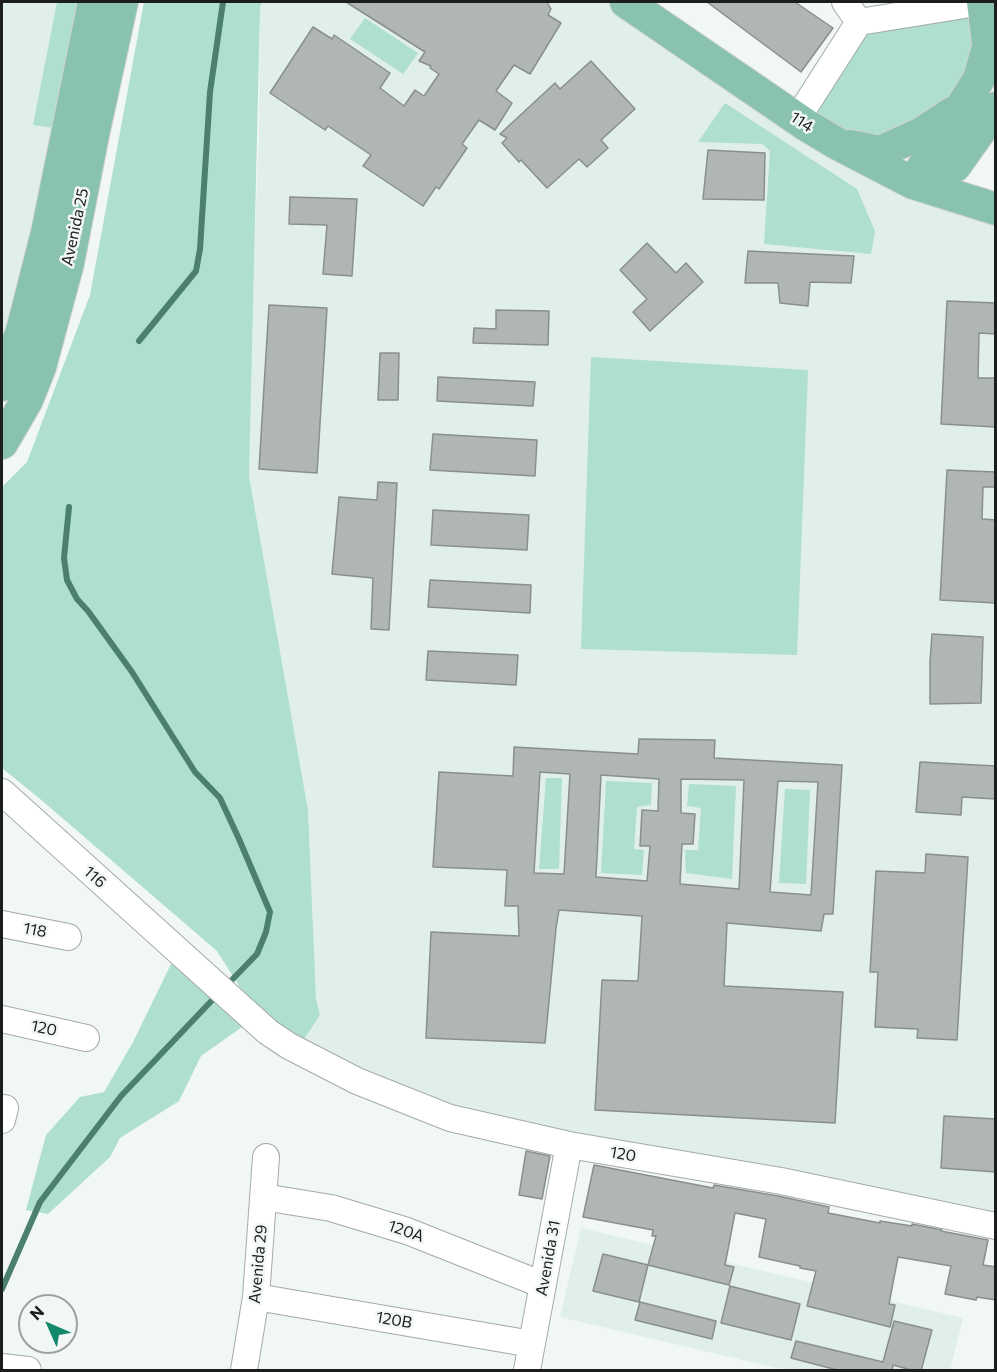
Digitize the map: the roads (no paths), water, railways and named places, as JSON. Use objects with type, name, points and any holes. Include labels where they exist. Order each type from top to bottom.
[{"type":"main road","name":"Avenida 25","points":[[2,385],[22,331],[47,233],[94,2]]},
{"type":"main road","name":"Avenida 25","points":[[2,443],[27,400],[40,367],[68,263],[122,2]]},
{"type":"main road","name":"114","points":[[626,2],[797,119],[836,143],[913,183]]},
{"type":"main road","points":[[983,2],[996,91]]},
{"type":"main road","points":[[913,183],[979,79],[988,47]]},
{"type":"main road","points":[[836,143],[880,152],[922,134],[960,107]]},
{"type":"main road","points":[[954,181],[996,108]]},
{"type":"main road","points":[[913,183],[954,181],[996,209]]},
{"type":"street","points":[[797,119],[852,12],[983,2]]},
{"type":"street","name":"116","points":[[2,792],[268,1032]]},
{"type":"street","name":"118","points":[[2,924],[68,937]]},
{"type":"street","name":"120","points":[[2,1019],[86,1038]]},
{"type":"street","name":"120","points":[[268,1032],[289,1046],[357,1081],[450,1118],[569,1145],[781,1181],[996,1226]]},
{"type":"street","name":"Avenida 31","points":[[527,1371],[569,1145]]},
{"type":"street","name":"Avenida 29","points":[[244,1371],[256,1297],[266,1157]]},
{"type":"street","name":"120A","points":[[263,1197],[331,1208],[407,1231],[543,1285]]},
{"type":"street","name":"120B","points":[[256,1297],[532,1344]]},
{"type":"street","points":[[2,1367],[26,1370]]},
{"type":"waterway","points":[[139,341],[196,271],[200,249],[210,92],[223,2]]},
{"type":"waterway","points":[[69,507],[64,558],[67,580],[77,599],[132,672],[195,772],[220,798],[270,912],[266,932],[257,954],[225,987]]},
{"type":"waterway","points":[[2,1289],[40,1202],[121,1096],[218,994]]}]
